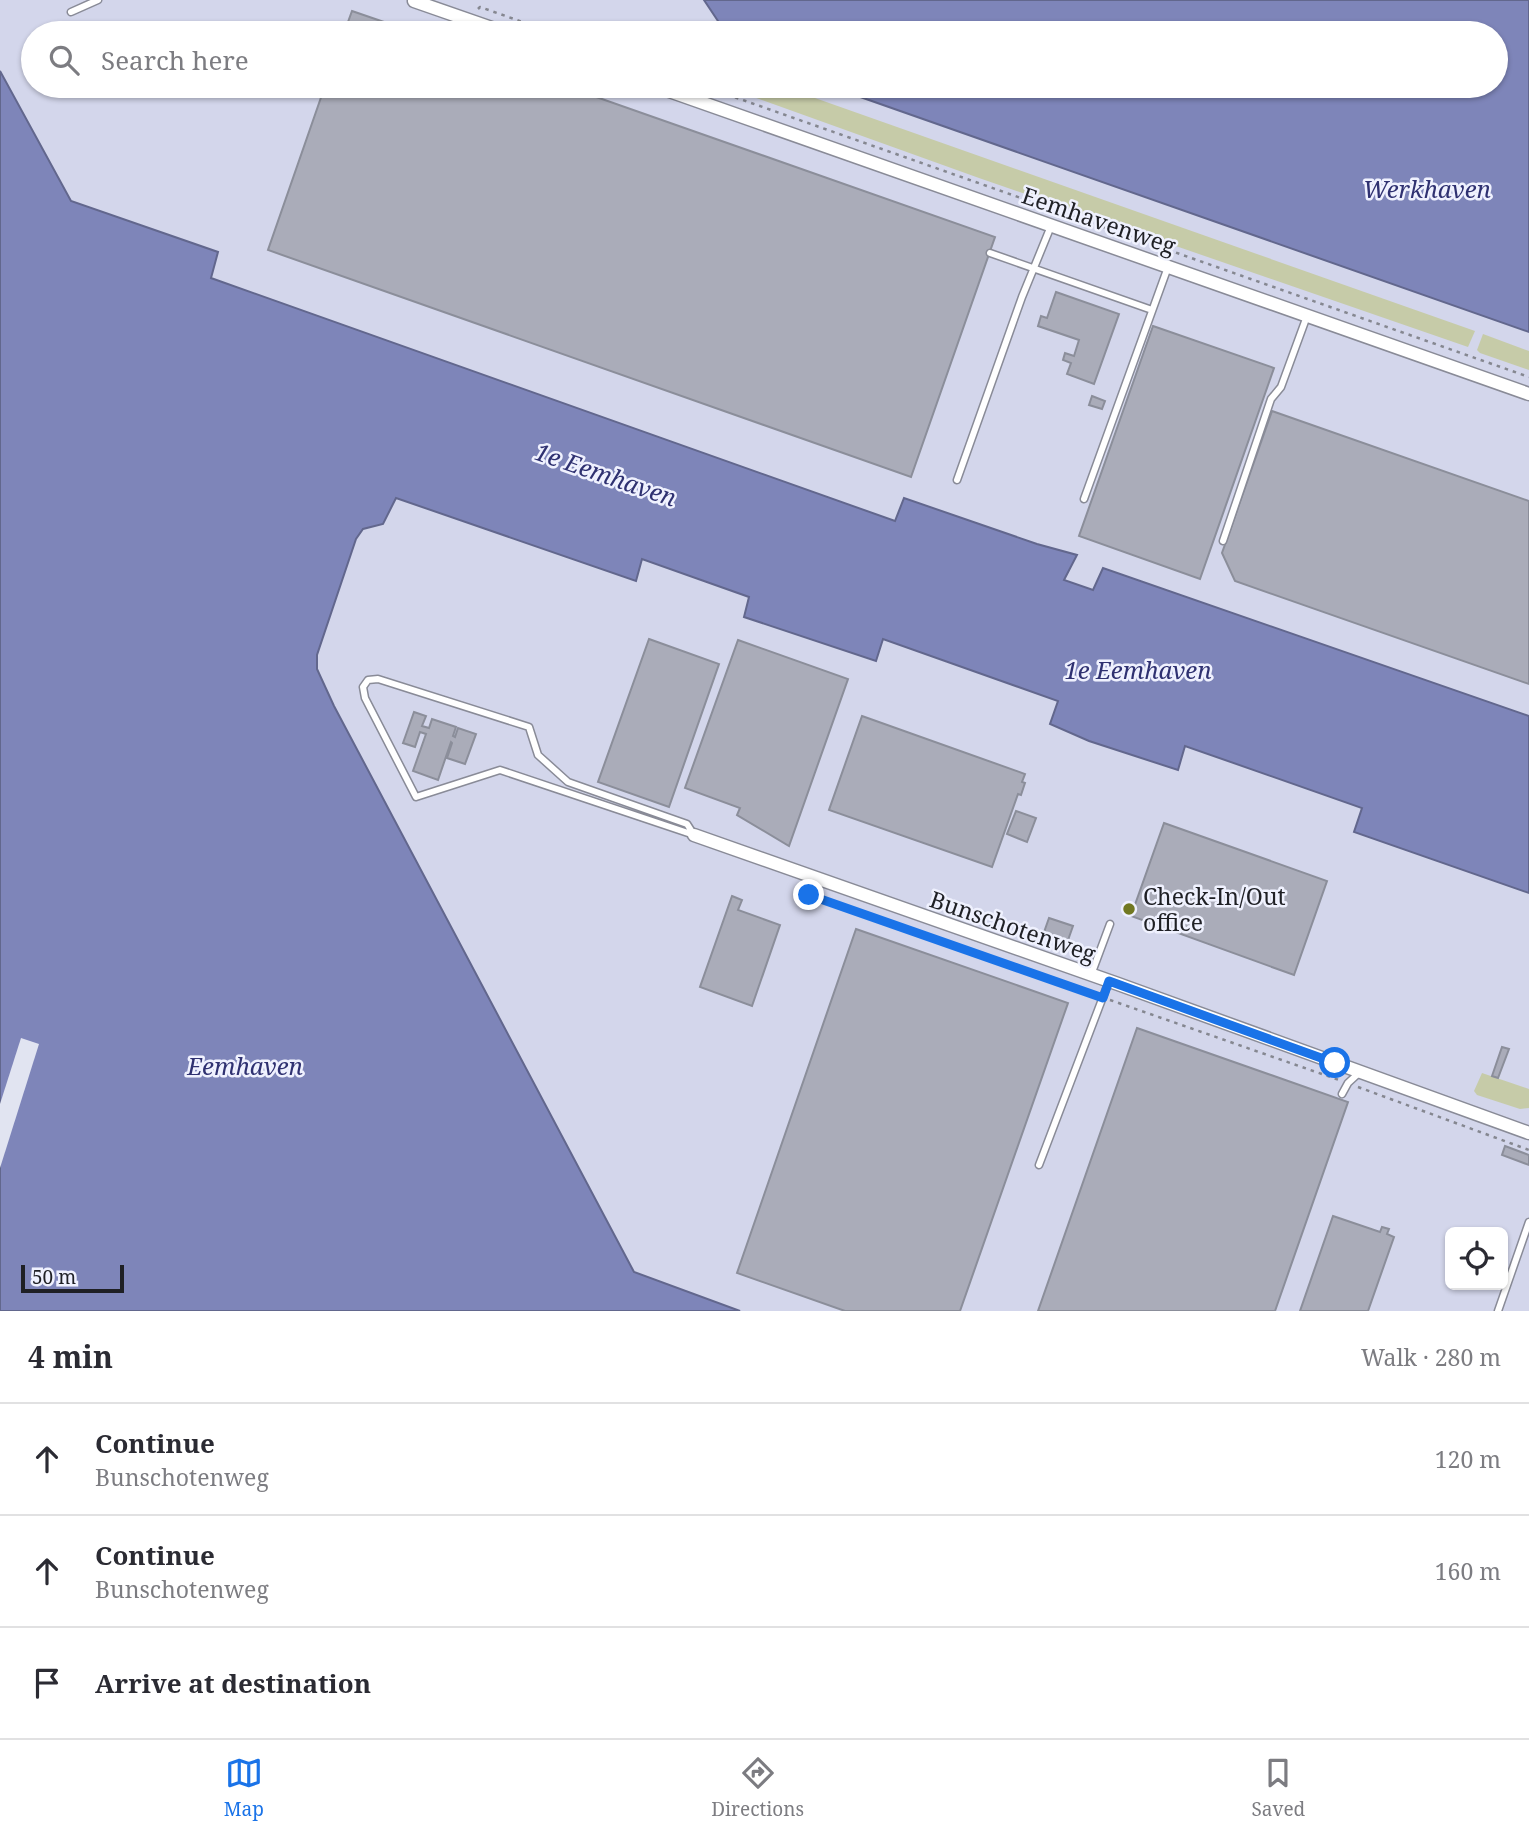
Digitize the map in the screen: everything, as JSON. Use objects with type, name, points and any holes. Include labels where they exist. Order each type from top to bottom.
[{"type":"street","points":[[412,1],[471,21]]},
{"type":"street","name":"Eemhavenweg","points":[[689,98],[1529,394]]},
{"type":"street","name":"Bunschotenweg","points":[[694,835],[1529,1133]]},
{"type":"lane","points":[[71,12],[99,0]]},
{"type":"lane","points":[[957,480],[1051,226]]},
{"type":"lane","points":[[990,253],[1152,310]]},
{"type":"lane","points":[[1084,499],[1168,267]]},
{"type":"lane","points":[[1223,541],[1271,399],[1281,387],[1307,316]]},
{"type":"lane","points":[[378,679],[529,727],[538,755],[568,782],[687,824],[694,835],[500,770],[416,797],[365,698],[363,687],[368,680],[378,679]]},
{"type":"lane","points":[[1091,975],[1110,924]]},
{"type":"lane","points":[[1040,1165],[1109,981]]},
{"type":"lane","points":[[1342,1094],[1348,1083],[1360,1072]]},
{"type":"lane","points":[[1498,1311],[1529,1222]]},
{"type":"path","name":"Eemhavenweg","points":[[737,98],[1529,377]]},
{"type":"path","name":"Bunschotenweg","points":[[798,873],[809,895],[1348,1083],[1529,1150]]},
{"type":"shaded area","points":[[0,0],[758,0],[801,21],[21,21],[21,98],[997,98],[1529,296],[1529,1311],[619,1311],[0,253]]},
{"type":"green space","points":[[756,98],[815,98],[1475,331],[1468,347]]},
{"type":"green space","points":[[1483,334],[1529,351],[1529,370],[1480,353],[1477,350]]},
{"type":"green space","points":[[1482,1073],[1529,1089],[1529,1108],[1520,1109],[1477,1095],[1474,1091]]},
{"type":"water","name":"Werkhaven","points":[[704,0],[1529,0],[1529,332],[863,98],[1508,98],[1508,21],[718,21]]},
{"type":"water","name":"Eemhaven","points":[[0,71],[71,201],[218,252],[211,278],[895,521],[904,498],[1077,555],[1064,580],[1093,590],[1103,568],[1529,716],[1529,893],[1354,832],[1362,808],[1185,746],[1178,770],[1089,741],[1050,724],[1058,701],[883,639],[876,661],[744,617],[749,597],[642,559],[636,581],[396,498],[383,524],[363,529],[356,539],[317,655],[317,669],[334,706],[634,1272],[740,1311],[0,1311]]},
{"type":"pier","points":[[21,1038],[39,1044],[0,1168],[0,1104]]},
{"type":"building","points":[[352,11],[381,21],[348,21]]},
{"type":"building","points":[[321,98],[599,98],[995,237],[911,477],[268,250]]},
{"type":"building","points":[[1056,292],[1119,314],[1094,384],[1067,374],[1071,363],[1063,360],[1065,353],[1074,356],[1079,340],[1038,326],[1041,316],[1047,318]]},
{"type":"building","points":[[1153,326],[1274,368],[1200,579],[1079,536]]},
{"type":"building","points":[[1092,396],[1105,401],[1102,409],[1089,405]]},
{"type":"building","points":[[1272,411],[1529,501],[1529,684],[1235,581],[1222,553]]},
{"type":"building","points":[[649,639],[719,664],[669,807],[598,782]]},
{"type":"building","points":[[738,640],[848,679],[789,846],[737,815],[740,808],[685,788]]},
{"type":"building","points":[[414,712],[426,716],[422,726],[429,728],[432,719],[456,727],[455,737],[458,728],[476,734],[465,764],[447,758],[451,742],[438,780],[413,771],[426,734],[420,732],[415,747],[403,743]]},
{"type":"building","points":[[862,716],[1025,774],[1021,795],[1018,794],[992,867],[829,810]]},
{"type":"building","points":[[1016,811],[1036,818],[1027,842],[1007,834]]},
{"type":"building","points":[[1164,823],[1327,881],[1294,975],[1131,916]]},
{"type":"building","points":[[732,896],[742,900],[738,910],[780,925],[752,1006],[700,987]]},
{"type":"building","points":[[1049,918],[1073,926],[1067,943],[1043,935]]},
{"type":"building","points":[[856,929],[1068,1003],[960,1311],[845,1311],[737,1273]]},
{"type":"building","points":[[1137,1028],[1348,1102],[1275,1311],[1038,1311]]},
{"type":"building","points":[[1502,1047],[1509,1049],[1498,1078],[1492,1076]]},
{"type":"building","points":[[1505,1146],[1529,1155],[1529,1165],[1502,1155]]},
{"type":"building","points":[[1333,1216],[1380,1232],[1382,1227],[1389,1229],[1387,1234],[1394,1237],[1368,1311],[1300,1311]]},
{"type":"place","name":"Check-In/Out office","points":[[1129,909]]},
{"type":"route","points":[[809,895],[1103,998],[1109,981],[1335,1063]]},
{"type":"water label","name":"1e Eemhaven","points":[[606,474]]},
{"type":"water label","name":"1e Eemhaven","points":[[1138,669]]}]
